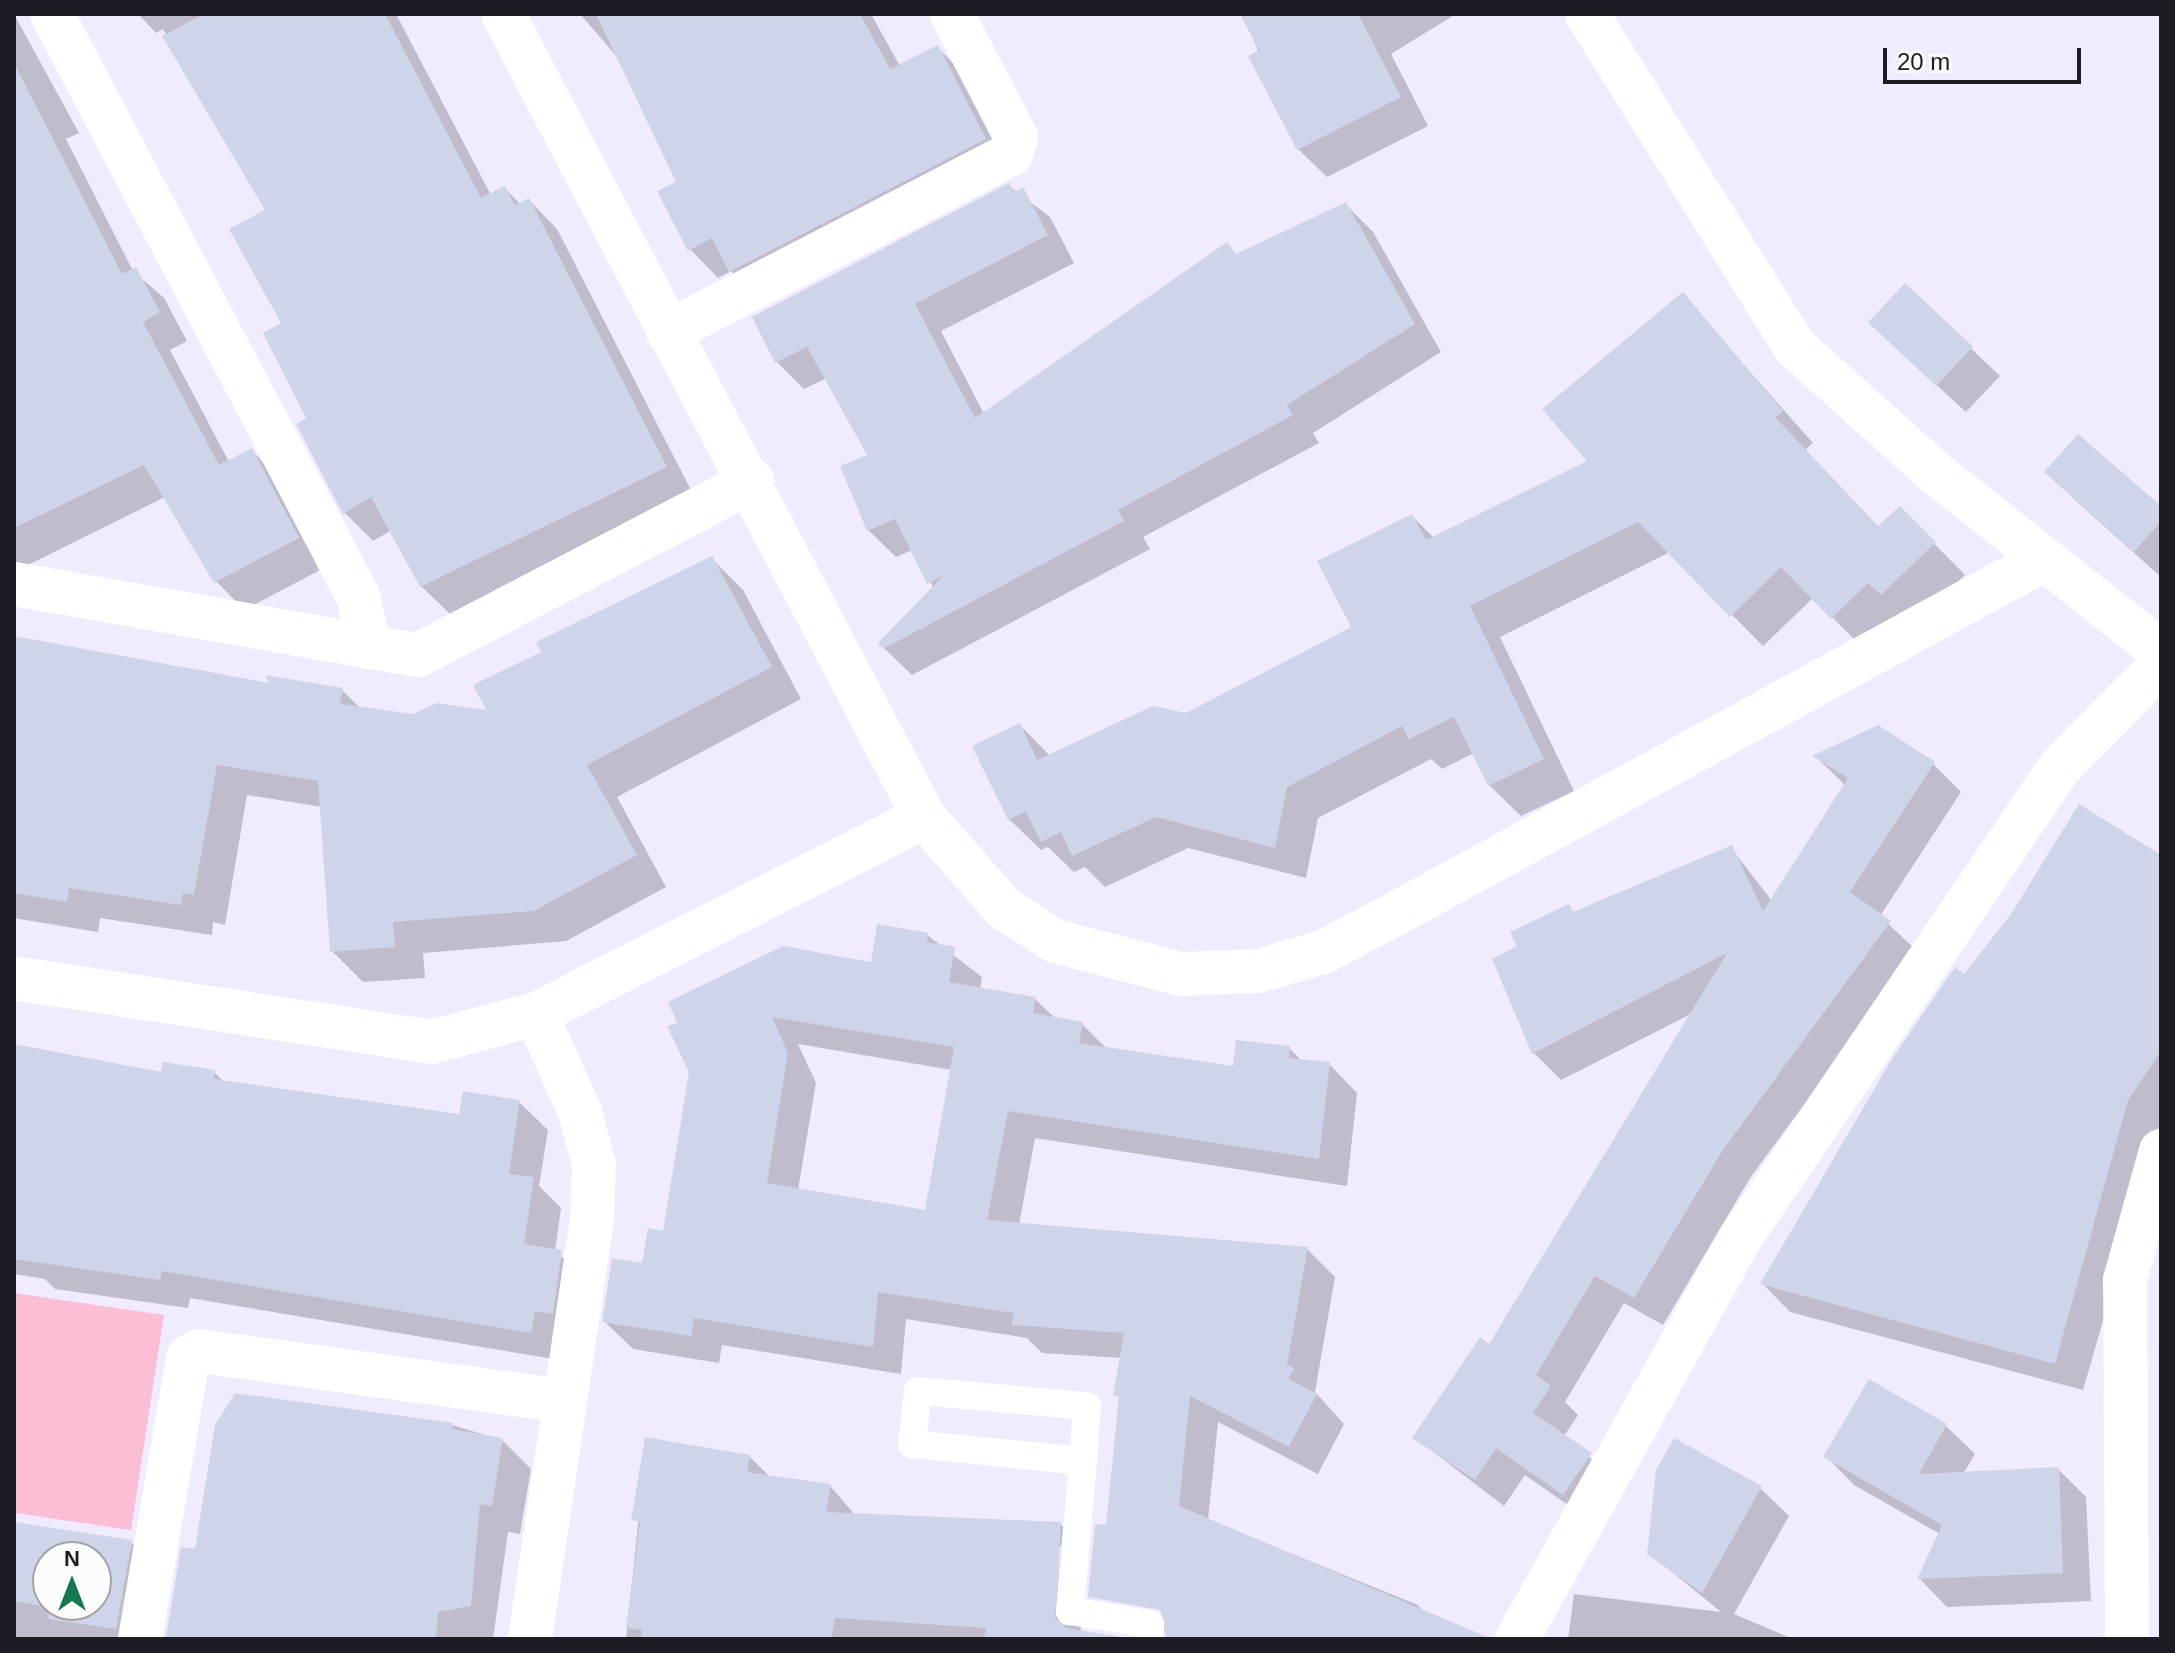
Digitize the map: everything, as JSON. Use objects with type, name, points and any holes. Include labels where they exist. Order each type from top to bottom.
[{"type":"street","points":[[52,14],[358,596],[370,648]]},
{"type":"street","points":[[503,14],[668,332],[752,481],[924,817],[1004,908],[1055,941],[1181,974],[1258,971],[1323,952],[2043,560]]},
{"type":"street","points":[[668,332],[1011,154],[1016,137],[952,14]]},
{"type":"street","points":[[1587,14],[1795,347],[2043,560],[2161,651]]},
{"type":"street","points":[[14,584],[418,655],[752,481]]},
{"type":"street","points":[[1517,1639],[1739,1240],[2059,768],[2161,665]]},
{"type":"street","points":[[14,978],[431,1042],[536,1014],[924,817]]},
{"type":"street","points":[[530,1639],[594,1164],[580,1112],[536,1014]]},
{"type":"street","points":[[2127,1639],[2125,1280],[2161,1151]]},
{"type":"street","points":[[140,1639],[188,1357],[199,1351],[564,1401]]},
{"type":"lane","points":[[1083,1461],[912,1444],[918,1391],[1087,1406],[1083,1461],[1070,1611],[1150,1624],[1149,1639]]},
{"type":"shaded area","points":[[14,1293],[164,1315],[131,1530],[14,1513]]},
{"type":"building","points":[[204,14],[385,14],[481,198],[505,186],[515,205],[529,198],[667,467],[420,587],[371,497],[343,514],[296,424],[306,418],[263,333],[281,323],[229,229],[265,210],[162,36]]},
{"type":"building","points":[[596,14],[860,14],[890,69],[938,45],[986,139],[729,272],[712,238],[688,251],[657,191],[676,182]]},
{"type":"building","points":[[1240,14],[1358,14],[1401,97],[1297,150],[1248,56],[1259,50]]},
{"type":"building","points":[[14,63],[122,274],[136,267],[160,312],[143,322],[219,465],[252,448],[299,538],[214,583],[144,465],[14,528]]},
{"type":"building","points":[[1009,183],[1014,192],[1023,187],[1048,235],[915,304],[975,418],[1227,242],[1236,254],[1346,202],[1415,324],[1287,405],[1293,415],[1118,510],[1124,521],[883,649],[878,643],[944,575],[927,584],[895,519],[867,531],[840,466],[867,455],[807,347],[775,363],[752,317]]},
{"type":"building","points":[[1905,283],[1973,346],[1936,386],[1868,322]]},
{"type":"building","points":[[1683,292],[1783,411],[1775,417],[1878,526],[1900,506],[1936,542],[1881,595],[1868,583],[1831,619],[1781,567],[1730,617],[1638,522],[1470,606],[1544,759],[1488,786],[1454,717],[1409,739],[1402,726],[1287,787],[1275,848],[1156,817],[1072,856],[1061,832],[1041,842],[1026,812],[1008,820],[972,746],[1020,723],[1037,760],[1153,706],[1186,713],[1351,627],[1317,561],[1412,514],[1426,540],[1587,461],[1542,409]]},
{"type":"building","points":[[2078,434],[2161,506],[2161,521],[2134,552],[2044,472]]},
{"type":"building","points":[[712,556],[772,667],[587,765],[637,855],[534,911],[393,922],[395,947],[330,952],[318,781],[217,765],[194,895],[183,893],[181,905],[69,888],[67,902],[14,893],[14,636],[269,683],[265,675],[343,688],[340,704],[413,714],[437,703],[486,710],[473,685],[541,652],[536,642]]},
{"type":"building","points":[[1878,725],[1935,762],[1850,892],[1891,921],[1723,1150],[1634,1298],[1595,1276],[1536,1375],[1551,1386],[1533,1413],[1592,1453],[1563,1495],[1496,1448],[1475,1480],[1412,1438],[1480,1337],[1489,1344],[1727,953],[1532,1054],[1492,959],[1517,946],[1510,932],[1569,904],[1573,912],[1732,845],[1763,911],[1848,778],[1812,756]]},
{"type":"building","points":[[2079,804],[2161,855],[2161,1051],[2128,1100],[2055,1364],[1760,1284],[1892,1059],[1955,967],[1964,974],[2011,914]]},
{"type":"building","points":[[877,924],[928,933],[927,942],[955,947],[949,982],[1036,997],[1033,1013],[1083,1022],[1079,1043],[1233,1066],[1236,1040],[1290,1046],[1289,1058],[1330,1062],[1319,1159],[1008,1111],[987,1220],[1308,1247],[1287,1365],[1294,1368],[1289,1379],[1317,1394],[1289,1447],[1190,1396],[1179,1506],[1492,1639],[1166,1639],[1160,1610],[1088,1597],[1095,1524],[1106,1525],[1119,1397],[1113,1395],[1124,1333],[1012,1325],[1013,1313],[878,1292],[873,1347],[694,1318],[691,1336],[602,1322],[612,1258],[642,1263],[648,1228],[663,1231],[689,1072],[667,1026],[677,1023],[668,1002],[783,946],[871,962]],"holes":[[[772,1017],[954,1047],[925,1210],[767,1183],[788,1053]]]},
{"type":"building","points":[[14,1044],[161,1072],[163,1062],[215,1070],[214,1079],[459,1114],[463,1091],[520,1100],[509,1174],[534,1177],[524,1244],[562,1250],[553,1314],[535,1311],[531,1333],[162,1271],[160,1280],[14,1259]]},
{"type":"building","points":[[1869,1379],[1947,1424],[1919,1474],[2059,1467],[2063,1573],[1917,1579],[1942,1525],[1823,1457]]},
{"type":"building","points":[[235,1393],[453,1423],[452,1429],[503,1438],[492,1506],[480,1504],[471,1606],[438,1612],[436,1639],[166,1637],[181,1547],[195,1549],[215,1425]]},
{"type":"building","points":[[645,1437],[750,1455],[747,1472],[831,1484],[826,1512],[1061,1522],[1055,1618],[1067,1628],[1132,1639],[984,1639],[986,1628],[835,1618],[831,1639],[641,1639],[642,1630],[626,1628],[640,1522],[631,1520]]},
{"type":"building","points":[[1674,1438],[1762,1486],[1702,1593],[1647,1554],[1656,1470]]},
{"type":"building","points":[[14,1522],[132,1540],[116,1629],[62,1621],[112,1621],[112,1541],[32,1541],[32,1604],[14,1601]]}]
